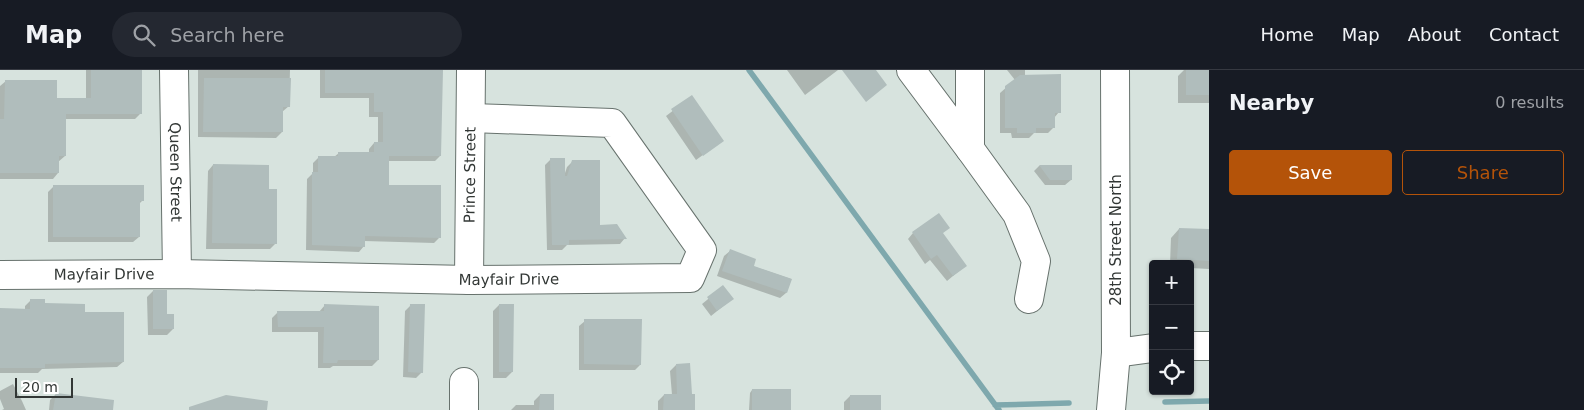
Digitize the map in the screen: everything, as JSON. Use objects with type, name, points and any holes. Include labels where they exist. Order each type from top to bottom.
[{"type":"street","name":"Queen Street","points":[[174,70],[177,274]]},
{"type":"street","name":"Prince Street","points":[[469,280],[471,70]]},
{"type":"street","points":[[911,70],[1017,214],[1036,261],[1029,299]]},
{"type":"street","points":[[970,70],[970,149]]},
{"type":"street","name":"28th Street North","points":[[1112,410],[1116,353],[1115,70]]},
{"type":"street","name":"Mayfair Drive","points":[[0,275],[177,274],[469,280],[690,278],[702,250],[612,123],[471,118]]},
{"type":"street","points":[[1194,346],[1209,346]]},
{"type":"street","points":[[1116,353],[1149,349]]},
{"type":"street","points":[[464,382],[464,410]]},
{"type":"building","points":[[91,70],[142,70],[142,114],[66,114],[66,156],[59,156],[59,173],[0,173],[0,119],[4,119],[5,80],[57,80],[57,98],[91,98]]},
{"type":"building","points":[[325,70],[443,70],[441,156],[389,156],[389,185],[441,185],[441,238],[365,236],[365,247],[312,245],[312,172],[318,172],[318,156],[338,156],[338,152],[374,152],[374,142],[383,142],[383,112],[374,112],[374,93],[325,93]]},
{"type":"building","points":[[842,70],[876,70],[887,85],[866,102]]},
{"type":"building","points":[[1186,70],[1209,70],[1209,95],[1186,95]]},
{"type":"building","points":[[1061,74],[1061,113],[1055,113],[1055,128],[1036,128],[1036,133],[1017,133],[1017,128],[1005,128],[1005,86],[1020,75]]},
{"type":"building","points":[[204,78],[291,78],[290,107],[283,107],[283,132],[203,132]]},
{"type":"building","points":[[692,95],[724,141],[703,156],[671,109]]},
{"type":"building","points":[[550,158],[565,158],[565,176],[567,176],[572,160],[600,160],[600,225],[617,224],[627,239],[569,240],[569,245],[552,245]]},
{"type":"building","points":[[213,164],[269,165],[269,189],[277,189],[277,244],[212,243]]},
{"type":"building","points":[[1039,165],[1072,165],[1072,180],[1050,180]]},
{"type":"building","points":[[53,185],[144,185],[144,201],[140,201],[140,237],[53,237]]},
{"type":"building","points":[[939,213],[950,228],[943,233],[967,266],[953,276],[937,255],[931,259],[912,232]]},
{"type":"building","points":[[1179,228],[1209,229],[1209,261],[1177,259]]},
{"type":"building","points":[[730,249],[756,259],[754,266],[792,279],[787,293],[722,271]]},
{"type":"building","points":[[723,285],[734,299],[717,311],[707,297]]},
{"type":"building","points":[[153,290],[167,290],[167,314],[174,314],[174,329],[153,329]]},
{"type":"building","points":[[30,299],[45,299],[45,303],[85,304],[85,312],[124,312],[124,362],[45,364],[45,368],[0,368],[0,308],[30,309]]},
{"type":"building","points":[[324,304],[379,306],[379,360],[338,360],[337,363],[323,363],[324,327],[278,327],[277,311],[324,311]]},
{"type":"building","points":[[410,304],[425,304],[423,373],[408,372]]},
{"type":"building","points":[[499,304],[514,304],[513,372],[499,372]]},
{"type":"building","points":[[584,319],[642,319],[641,365],[584,364]]},
{"type":"building","points":[[690,363],[692,394],[695,394],[695,410],[663,410],[664,394],[677,394],[676,364]]},
{"type":"building","points":[[752,389],[791,389],[791,410],[752,410]]},
{"type":"building","points":[[56,393],[114,400],[113,410],[53,410]]},
{"type":"building","points":[[540,394],[554,394],[554,410],[539,410]]},
{"type":"building","points":[[226,395],[268,401],[267,410],[189,410],[189,407]]},
{"type":"building","points":[[850,395],[881,395],[881,410],[850,410]]},
{"type":"waterway","points":[[749,70],[999,410]]},
{"type":"waterway","points":[[1165,402],[1209,401]]},
{"type":"waterway","points":[[995,405],[1069,403]]}]
